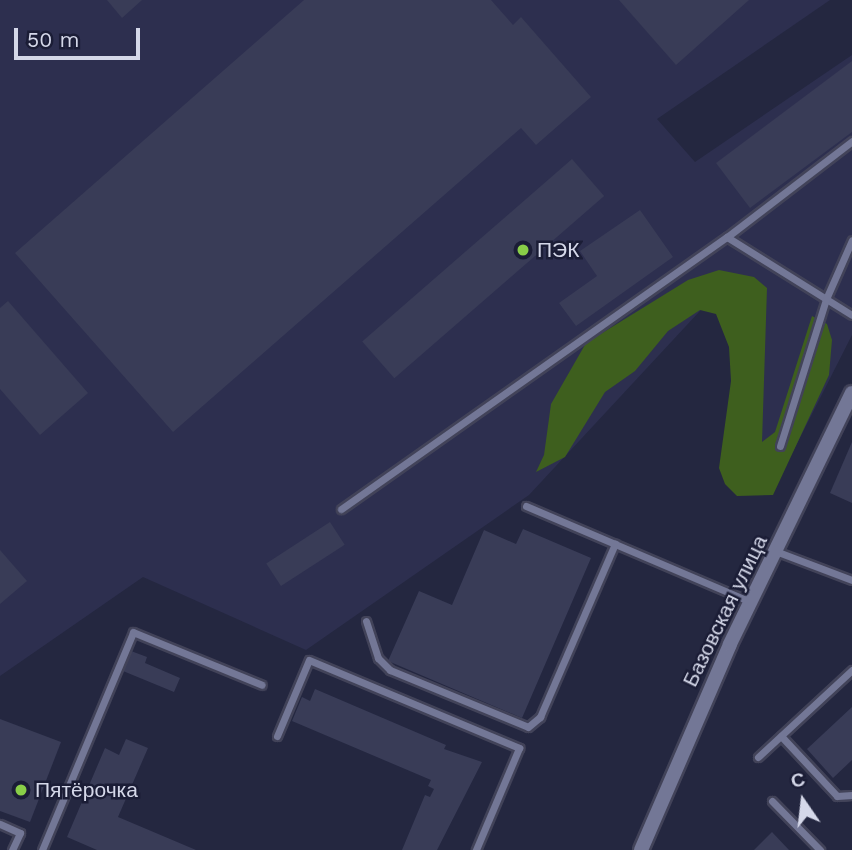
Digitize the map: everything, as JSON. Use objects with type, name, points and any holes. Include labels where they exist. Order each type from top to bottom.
[{"type":"street","name":"Базовская улица","points":[[640,850],[751,603],[778,552],[852,393]]},
{"type":"lane","points":[[341,509],[727,237],[852,141]]},
{"type":"lane","points":[[727,237],[852,315]]},
{"type":"lane","points":[[780,446],[826,299],[852,240]]},
{"type":"lane","points":[[526,506],[751,603]]},
{"type":"lane","points":[[366,621],[374,650],[390,670],[523,726],[533,725],[615,544]]},
{"type":"lane","points":[[778,552],[852,580]]},
{"type":"lane","points":[[43,850],[133,632],[261,685]]},
{"type":"lane","points":[[277,736],[309,660],[519,748],[476,850]]},
{"type":"lane","points":[[758,758],[852,670]]},
{"type":"lane","points":[[781,736],[837,796],[852,795]]},
{"type":"lane","points":[[772,801],[820,850]]},
{"type":"lane","points":[[0,824],[20,833],[12,850]]},
{"type":"shaded area","points":[[0,0],[830,0],[657,119],[695,162],[852,55],[852,335],[774,489],[754,481],[761,317],[712,298],[529,495],[306,650],[143,577],[0,676]]},
{"type":"green space","points":[[719,270],[754,277],[767,288],[762,442],[775,432],[812,316],[827,324],[832,340],[829,375],[773,495],[737,496],[725,484],[719,468],[731,381],[729,347],[716,314],[700,310],[668,331],[635,371],[605,392],[565,457],[536,472],[544,455],[551,404],[586,343],[688,280]]},
{"type":"building","points":[[107,0],[142,0],[122,18]]},
{"type":"building","points":[[304,0],[491,0],[513,25],[521,17],[591,97],[536,145],[521,128],[173,432],[15,253]]},
{"type":"building","points":[[619,0],[749,0],[676,65]]},
{"type":"building","points":[[852,61],[852,132],[750,208],[716,163]]},
{"type":"building","points":[[572,159],[604,196],[394,378],[362,341]]},
{"type":"building","points":[[640,210],[673,257],[576,326],[559,303],[597,276],[580,251]]},
{"type":"building","points":[[8,301],[88,393],[40,435],[0,389],[0,308]]},
{"type":"building","points":[[852,442],[852,503],[830,493]]},
{"type":"building","points":[[330,522],[345,545],[281,586],[266,563]]},
{"type":"building","points":[[523,529],[591,558],[522,718],[388,661],[419,591],[452,605],[484,530],[516,544]]},
{"type":"building","points":[[0,550],[27,581],[0,604]]},
{"type":"building","points":[[131,651],[147,657],[145,663],[180,678],[174,692],[123,671]]},
{"type":"building","points":[[315,689],[446,745],[444,749],[482,762],[437,850],[402,850],[425,795],[430,797],[434,789],[428,786],[431,780],[292,721],[302,697],[310,701]]},
{"type":"building","points":[[852,707],[852,760],[833,778],[807,749]]},
{"type":"building","points":[[0,719],[61,742],[30,822],[0,811]]},
{"type":"building","points":[[126,739],[148,748],[118,817],[196,850],[97,850],[67,837],[105,748],[119,755]]},
{"type":"building","points":[[772,832],[789,850],[754,850]]},
{"type":"place","name":"ПЭК","points":[[523,250]]},
{"type":"place","name":"Пятёрочка","points":[[21,790]]}]
